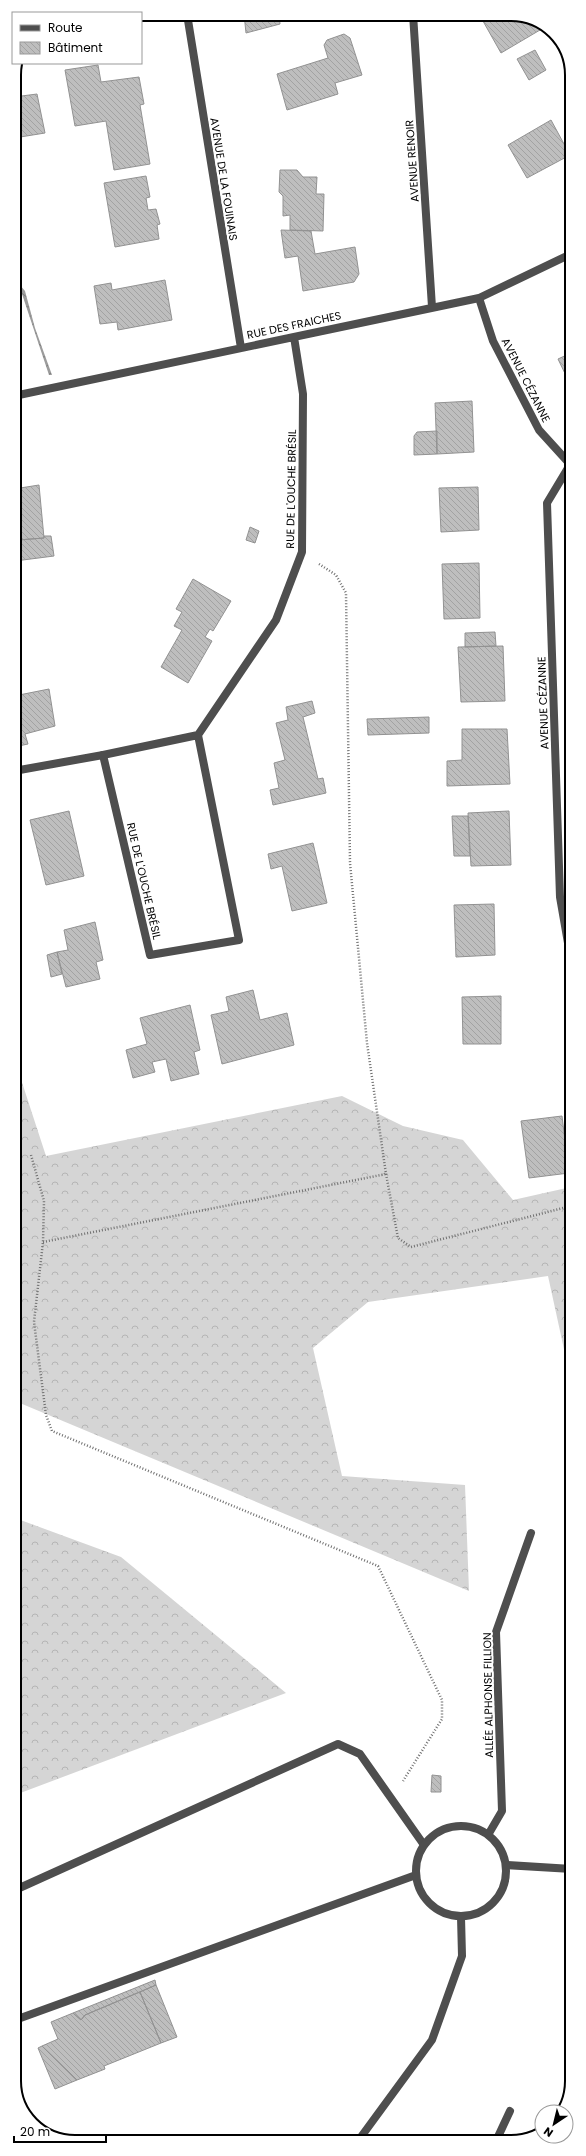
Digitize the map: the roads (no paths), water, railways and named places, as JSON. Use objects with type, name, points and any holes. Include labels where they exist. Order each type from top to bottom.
[{"type":"street","name":"AVENUE DE LA FOUINAIS","points":[[188,21],[241,348]]},
{"type":"street","name":"AVENUE RENOIR","points":[[413,21],[432,307]]},
{"type":"street","name":"RUE DES FRAICHES","points":[[21,395],[479,298],[565,257]]},
{"type":"street","name":"AVENUE CÉZANNE","points":[[479,298],[493,340],[539,430],[565,458]]},
{"type":"street","name":"RUE DE L'OUCHE BRÉSIL","points":[[103,755],[150,955],[240,940],[198,735],[276,620],[302,552],[303,394],[294,337]]},
{"type":"street","name":"AVENUE CÉZANNE","points":[[565,472],[547,503],[560,897],[565,926]]},
{"type":"street","points":[[21,770],[103,755],[198,735]]},
{"type":"street","name":"ALLÉE ALPHONSE FILLION","points":[[488,1835],[502,1811],[496,1632],[531,1533]]},
{"type":"street","points":[[21,1887],[338,1744],[360,1754],[424,1844]]},
{"type":"street","points":[[454,1827],[472,1827],[488,1835],[500,1848],[506,1865],[505,1884],[496,1901],[480,1913],[461,1917],[444,1913],[430,1905],[420,1892],[416,1876],[418,1859],[424,1844],[438,1833],[454,1827]]},
{"type":"street","points":[[506,1865],[565,1869]]},
{"type":"street","points":[[21,2018],[416,1876]]},
{"type":"street","points":[[362,2135],[432,2040],[462,1956],[461,1917]]},
{"type":"street","points":[[499,2135],[510,2111]]},
{"type":"water","points":[[21,286],[25,291],[35,328],[52,375],[49,375],[21,291]]}]
